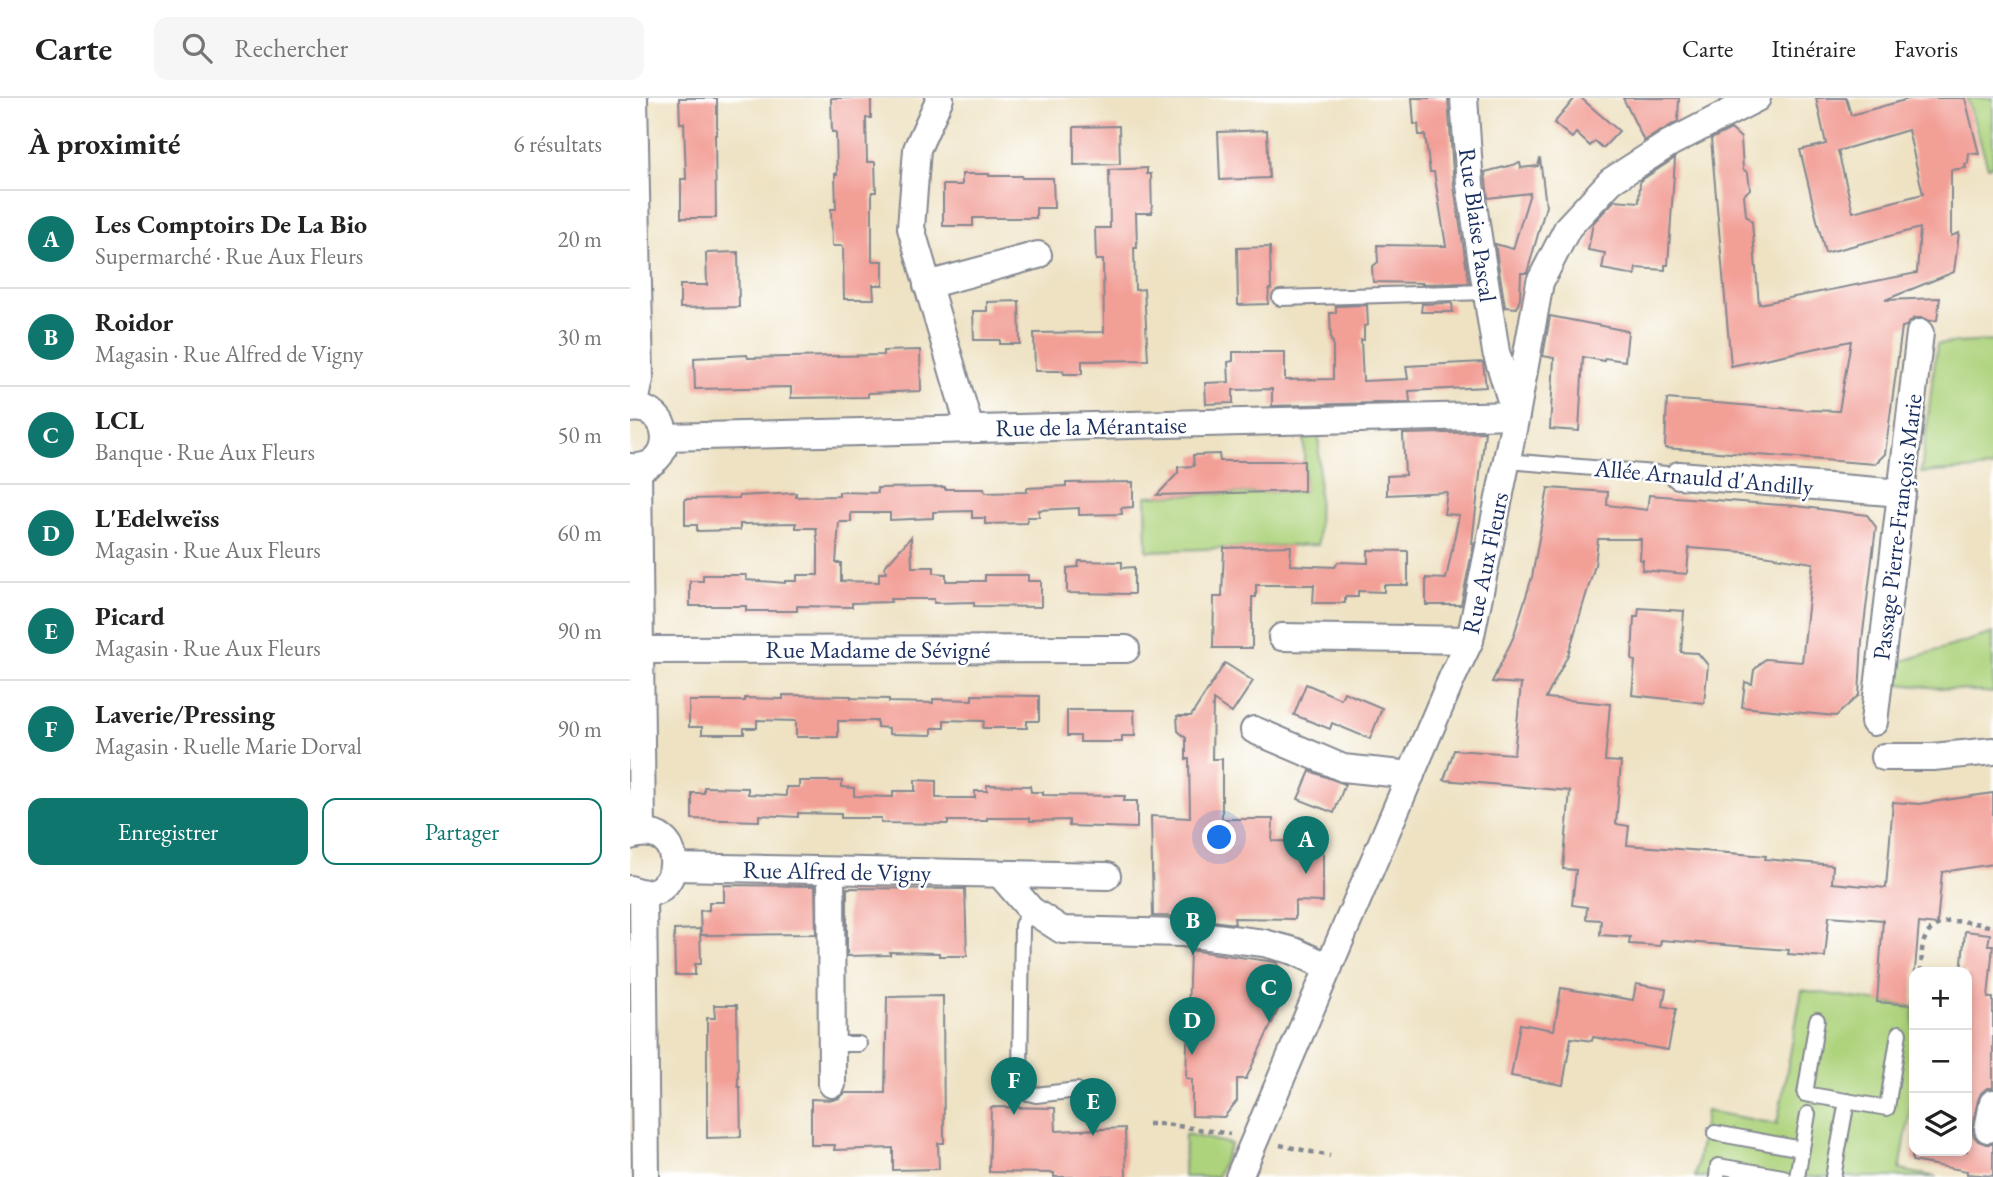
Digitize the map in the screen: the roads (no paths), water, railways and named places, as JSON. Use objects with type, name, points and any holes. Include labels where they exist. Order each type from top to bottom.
[{"type":"street","points":[[634,98],[633,191],[640,379],[632,409],[652,413],[664,428],[666,437],[661,454],[655,461],[647,466],[634,467],[636,834],[653,834],[662,838],[674,856],[671,877],[664,886],[654,892],[636,891],[638,1106],[646,1177]]},
{"type":"street","points":[[939,98],[918,149],[911,228],[970,429]]},
{"type":"street","name":"Rue Blaise Pascal","points":[[1464,98],[1470,185],[1486,292],[1496,352],[1516,415]]},
{"type":"street","name":"Rue Aux Fleurs","points":[[1239,1177],[1471,640],[1540,282],[1568,227],[1611,181],[1671,143],[1757,98]]},
{"type":"street","points":[[927,285],[1038,255]]},
{"type":"street","name":"Passage Pierre-François Marie","points":[[1874,722],[1920,333]]},
{"type":"street","name":"Rue de la Mérantaise","points":[[666,437],[1516,415]]},
{"type":"street","name":"Allée Arnauld d'Andilly","points":[[1679,475],[1902,493]]},
{"type":"street","points":[[1282,637],[1471,640]]},
{"type":"street","name":"Rue Madame de Sévigné","points":[[634,650],[1126,649]]},
{"type":"street","points":[[1254,730],[1343,768],[1411,775]]},
{"type":"street","points":[[1884,757],[1933,757],[1993,751]]},
{"type":"street","name":"Rue Alfred de Vigny","points":[[674,867],[1107,876]]},
{"type":"street","points":[[831,871],[832,1084]]},
{"type":"street","points":[[1000,874],[1031,910],[1062,930],[1182,933],[1264,943],[1294,951],[1329,967]]},
{"type":"street","points":[[1988,1129],[1993,1103]]},
{"type":"lane","points":[[1280,298],[1486,292]]},
{"type":"lane","name":"Allée Arnauld d'Andilly","points":[[1507,461],[1679,475]]},
{"type":"lane","points":[[1031,910],[1022,925],[1020,1077],[1025,1092],[1036,1095],[1077,1090]]},
{"type":"lane","points":[[1817,1020],[1805,1094],[1887,1108],[1899,1033]]},
{"type":"lane","points":[[832,1044],[859,1044]]},
{"type":"lane","points":[[1833,1177],[1847,1101]]},
{"type":"lane","points":[[1797,1177],[1808,1114]]},
{"type":"lane","points":[[1715,1133],[1802,1149]]},
{"type":"lane","points":[[1717,1177],[1718,1166],[1783,1177]]},
{"type":"place","name":"Les Comptoirs De La Bio","points":[[1306,874]]},
{"type":"place","name":"Roidor","points":[[1193,955]]},
{"type":"place","name":"LCL","points":[[1269,1022]]},
{"type":"place","name":"L'Edelweïss","points":[[1192,1055]]},
{"type":"place","name":"Laverie/Pressing","points":[[1014,1115]]},
{"type":"place","name":"Picard","points":[[1093,1136]]}]
